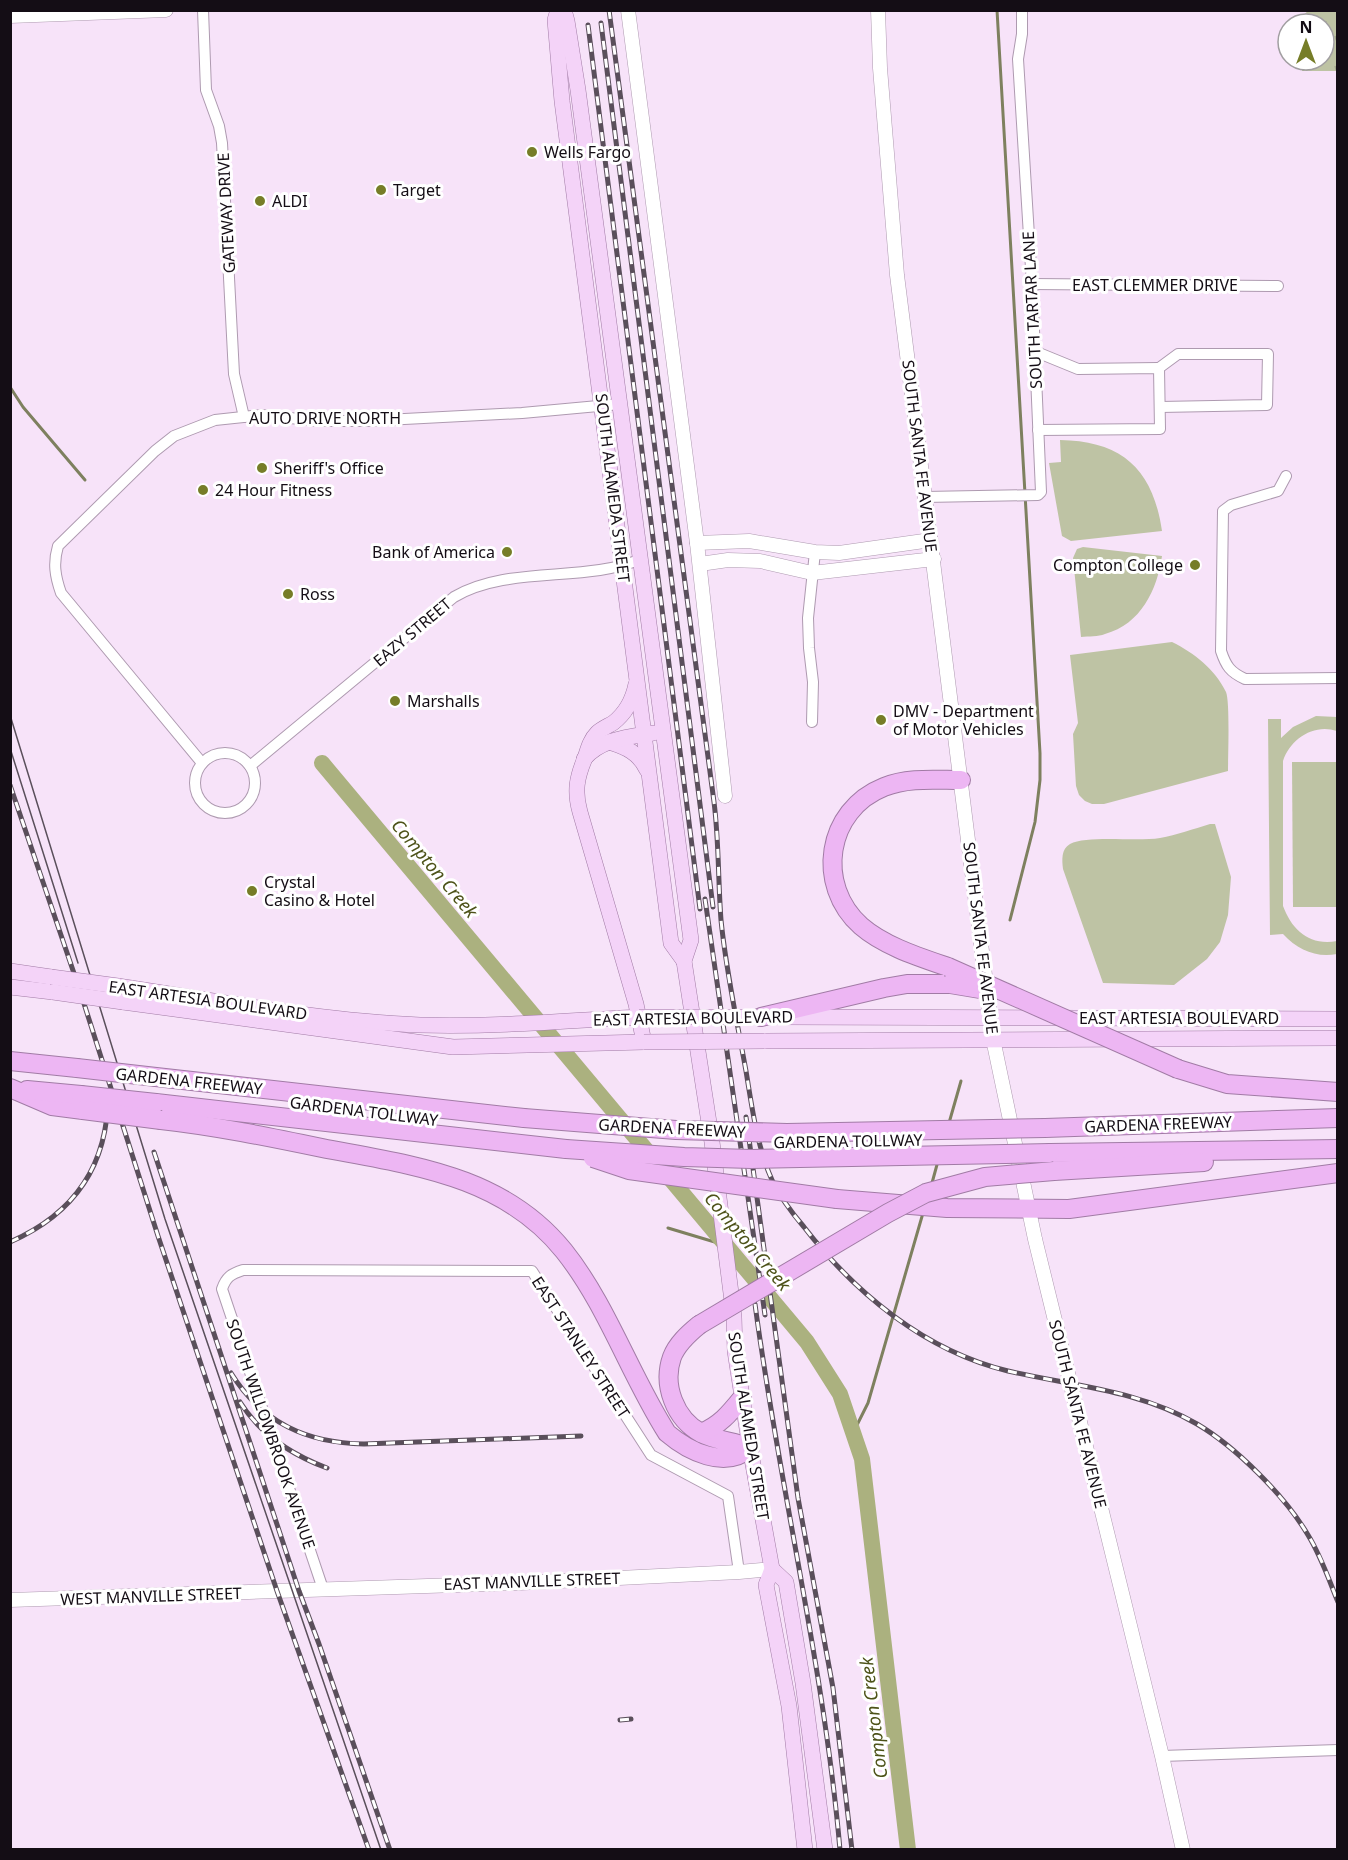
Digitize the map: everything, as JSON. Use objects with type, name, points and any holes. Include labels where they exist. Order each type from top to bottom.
[{"type":"highway","points":[[961,780],[902,782],[874,791],[855,805],[848,814],[835,836],[832,851],[833,879],[837,892],[862,927],[949,976],[978,989],[1019,1000],[1178,1069],[1227,1084],[1338,1092]]},
{"type":"highway","points":[[761,1017],[884,988],[949,976]]},
{"type":"highway","name":"GARDENA FREEWAY","points":[[10,1061],[80,1089],[156,1098],[220,1085],[528,1124],[776,1133],[1049,1147]]},
{"type":"highway","points":[[10,1077],[80,1089],[156,1098],[212,1126],[424,1168],[464,1180],[502,1199],[535,1223],[563,1250],[591,1290],[667,1433],[688,1449],[713,1457],[744,1453],[750,1448]]},
{"type":"highway","points":[[10,1088],[52,1106],[80,1089]]},
{"type":"highway","name":"GARDENA TOLLWAY","points":[[156,1098],[420,1124],[437,1135]]},
{"type":"highway","name":"GARDENA FREEWAY","points":[[437,1135],[557,1148],[751,1159],[1049,1147],[1338,1119]]},
{"type":"highway","points":[[750,1448],[701,1433],[687,1423],[678,1411],[668,1383],[672,1356],[686,1336],[699,1325],[919,1196],[957,1183],[985,1177],[1049,1147],[1338,1128]]},
{"type":"highway","points":[[1049,1147],[1162,1165],[1338,1150]]},
{"type":"highway","points":[[557,1148],[629,1170],[837,1199],[947,1208],[1070,1209],[1338,1173]]},
{"type":"highway","points":[[701,1433],[715,1428],[742,1398]]},
{"type":"main road","name":"SOUTH ALAMEDA STREET","points":[[558,10],[555,20],[562,100],[671,942],[684,962],[712,1142],[734,1317],[733,1342],[772,1569],[766,1585],[789,1706],[805,1850]]},
{"type":"main road","name":"SOUTH ALAMEDA STREET","points":[[564,10],[578,90],[691,940],[684,962]]},
{"type":"main road","points":[[637,678],[634,695],[626,709],[615,721],[598,732],[590,742],[577,778],[577,801],[644,1042]]},
{"type":"main road","points":[[584,759],[591,752],[609,742],[663,731]]},
{"type":"main road","points":[[609,742],[633,752],[642,760],[650,775]]},
{"type":"main road","points":[[10,971],[52,985]]},
{"type":"main road","points":[[10,987],[52,985]]},
{"type":"main road","name":"EAST ARTESIA BOULEVARD","points":[[52,985],[118,986],[198,1006]]},
{"type":"main road","name":"EAST ARTESIA BOULEVARD","points":[[52,985],[123,1002],[198,1006],[359,1028],[453,1047],[644,1042],[1338,1038]]},
{"type":"main road","name":"EAST ARTESIA BOULEVARD","points":[[359,1028],[464,1025],[637,1011],[761,1017],[1338,1019]]},
{"type":"main road","name":"SOUTH ALAMEDA STREET","points":[[772,1569],[786,1582],[803,1683],[825,1850]]},
{"type":"street","points":[[10,16],[166,10]]},
{"type":"street","name":"GATEWAY DRIVE","points":[[203,10],[206,90],[219,126],[222,143],[234,374],[244,417]]},
{"type":"street","points":[[628,10],[697,543],[725,796]]},
{"type":"street","name":"SOUTH SANTA FE AVENUE","points":[[878,10],[880,68],[897,275],[993,1039],[1029,1210],[1184,1850]]},
{"type":"street","name":"SOUTH TARTAR LANE","points":[[925,497],[1038,495],[1041,492],[1032,284],[1018,59],[1022,34],[1022,10]]},
{"type":"street","name":"EAST CLEMMER DRIVE","points":[[1032,284],[1278,286]]},
{"type":"street","points":[[1034,351],[1078,369],[1159,368],[1178,354],[1268,354],[1268,405],[1160,407]]},
{"type":"street","points":[[1038,430],[1160,429],[1159,368]]},
{"type":"street","name":"AUTO DRIVE NORTH","points":[[202,763],[61,593],[56,578],[54,559],[58,546],[155,451],[174,436],[215,420],[262,415],[318,421],[366,421],[522,413],[620,404]]},
{"type":"street","points":[[1286,476],[1278,491],[1230,505],[1223,511],[1221,651],[1225,664],[1232,673],[1245,679],[1338,678]]},
{"type":"street","points":[[697,543],[749,541],[815,552],[839,553],[931,540]]},
{"type":"street","points":[[812,722],[813,682],[808,618],[815,552]]},
{"type":"street","name":"EAZY STREET","points":[[250,766],[465,590],[484,584],[624,566],[641,559]]},
{"type":"street","points":[[699,564],[728,560],[760,561],[812,573],[934,559]]},
{"type":"street","points":[[227,753],[243,758],[250,766],[255,783],[250,800],[234,811],[222,812],[204,804],[197,794],[195,781],[202,763],[216,754],[227,753]]},
{"type":"street","name":"EAST STANLEY STREET","points":[[225,1280],[232,1273],[243,1270],[532,1271],[651,1455],[728,1496],[739,1572]]},
{"type":"street","name":"SOUTH WILLOWBROOK AVENUE","points":[[225,1280],[222,1289],[323,1589]]},
{"type":"street","name":"EAST MANVILLE STREET","points":[[291,1591],[519,1583],[772,1569]]},
{"type":"street","name":"WEST MANVILLE STREET","points":[[10,1600],[291,1591]]},
{"type":"street","points":[[1162,1756],[1338,1750]]},
{"type":"green space","points":[[1337,11],[1337,71],[1336,12],[1307,12]]},
{"type":"green space","points":[[1060,440],[1101,446],[1131,463],[1142,475],[1151,491],[1158,509],[1162,531],[1071,541],[1062,536],[1049,463],[1061,462]]},
{"type":"green space","points":[[1083,547],[1162,556],[1156,581],[1138,614],[1118,629],[1099,636],[1081,637],[1073,558],[1077,549]]},
{"type":"green space","points":[[1172,642],[1203,662],[1226,692],[1228,771],[1104,804],[1092,804],[1085,801],[1079,795],[1076,786],[1073,734],[1078,723],[1070,655]]},
{"type":"green space","points":[[1316,716],[1337,717],[1337,731],[1320,729],[1304,735],[1291,746],[1283,761],[1283,906],[1291,922],[1303,934],[1318,941],[1337,941],[1337,954],[1329,955],[1308,952],[1283,934],[1270,935],[1268,719],[1281,719],[1281,738],[1293,727]]},
{"type":"green space","points":[[1292,762],[1337,762],[1337,907],[1293,907]]},
{"type":"green space","points":[[1215,824],[1231,877],[1228,915],[1220,942],[1207,959],[1174,985],[1103,983],[1063,869],[1062,858],[1067,846],[1088,840],[1160,838]]},
{"type":"waterway","points":[[997,10],[1040,753],[1040,780],[1035,822],[1010,920]]},
{"type":"waterway","name":"Compton Creek","points":[[10,387],[23,407],[85,480]]},
{"type":"waterway","name":"Compton Creek","points":[[322,763],[807,1342],[840,1394],[862,1459],[908,1850]]},
{"type":"waterway","points":[[949,1123],[961,1081]]},
{"type":"waterway","points":[[932,1183],[938,1161]]},
{"type":"waterway","points":[[853,1433],[868,1403],[923,1213]]},
{"type":"waterway","points":[[668,1228],[718,1243]]},
{"type":"tram line","points":[[10,715],[165,1219],[381,1850]]},
{"type":"tram line","points":[[10,748],[78,963]]},
{"type":"railway","points":[[609,10],[714,802],[721,920],[726,958],[756,1127],[762,1154],[772,1180],[782,1199],[795,1216],[846,1275],[894,1316],[920,1334],[977,1362],[1008,1371],[1105,1390],[1152,1403],[1197,1424],[1212,1434],[1243,1459],[1286,1504],[1317,1551],[1338,1602]]},
{"type":"railway","points":[[601,23],[713,907]]},
{"type":"railway","points":[[588,25],[700,909]]},
{"type":"railway","points":[[10,785],[277,1591],[369,1850]]},
{"type":"railway","points":[[705,899],[765,1315]]},
{"type":"railway","points":[[10,1242],[33,1231],[52,1217],[69,1202],[83,1184],[102,1144],[108,1095]]},
{"type":"railway","points":[[746,1117],[798,1498],[833,1688],[852,1850]]},
{"type":"railway","points":[[154,1152],[299,1591],[390,1850]]},
{"type":"railway","points":[[755,1304],[823,1713],[840,1850]]},
{"type":"railway","points":[[231,1373],[243,1390],[272,1417],[288,1427],[324,1440],[364,1444],[581,1436]]},
{"type":"railway","points":[[240,1402],[267,1434],[301,1457],[327,1468]]},
{"type":"railway","points":[[620,1720],[631,1719]]},
{"type":"place","name":"Wells Fargo","points":[[532,152]]},
{"type":"place","name":"Target","points":[[381,190]]},
{"type":"place","name":"ALDI","points":[[260,201]]},
{"type":"place","name":"Sheriff's Office","points":[[262,468]]},
{"type":"place","name":"24 Hour Fitness","points":[[203,490]]},
{"type":"place","name":"Bank of America","points":[[507,552]]},
{"type":"place","name":"Compton College","points":[[1195,565]]},
{"type":"place","name":"Ross","points":[[288,594]]},
{"type":"place","name":"Marshalls","points":[[395,701]]},
{"type":"place","name":"DMV - Department of Motor Vehicles","points":[[881,720]]},
{"type":"place","name":"Crystal Casino & Hotel","points":[[252,891]]}]
